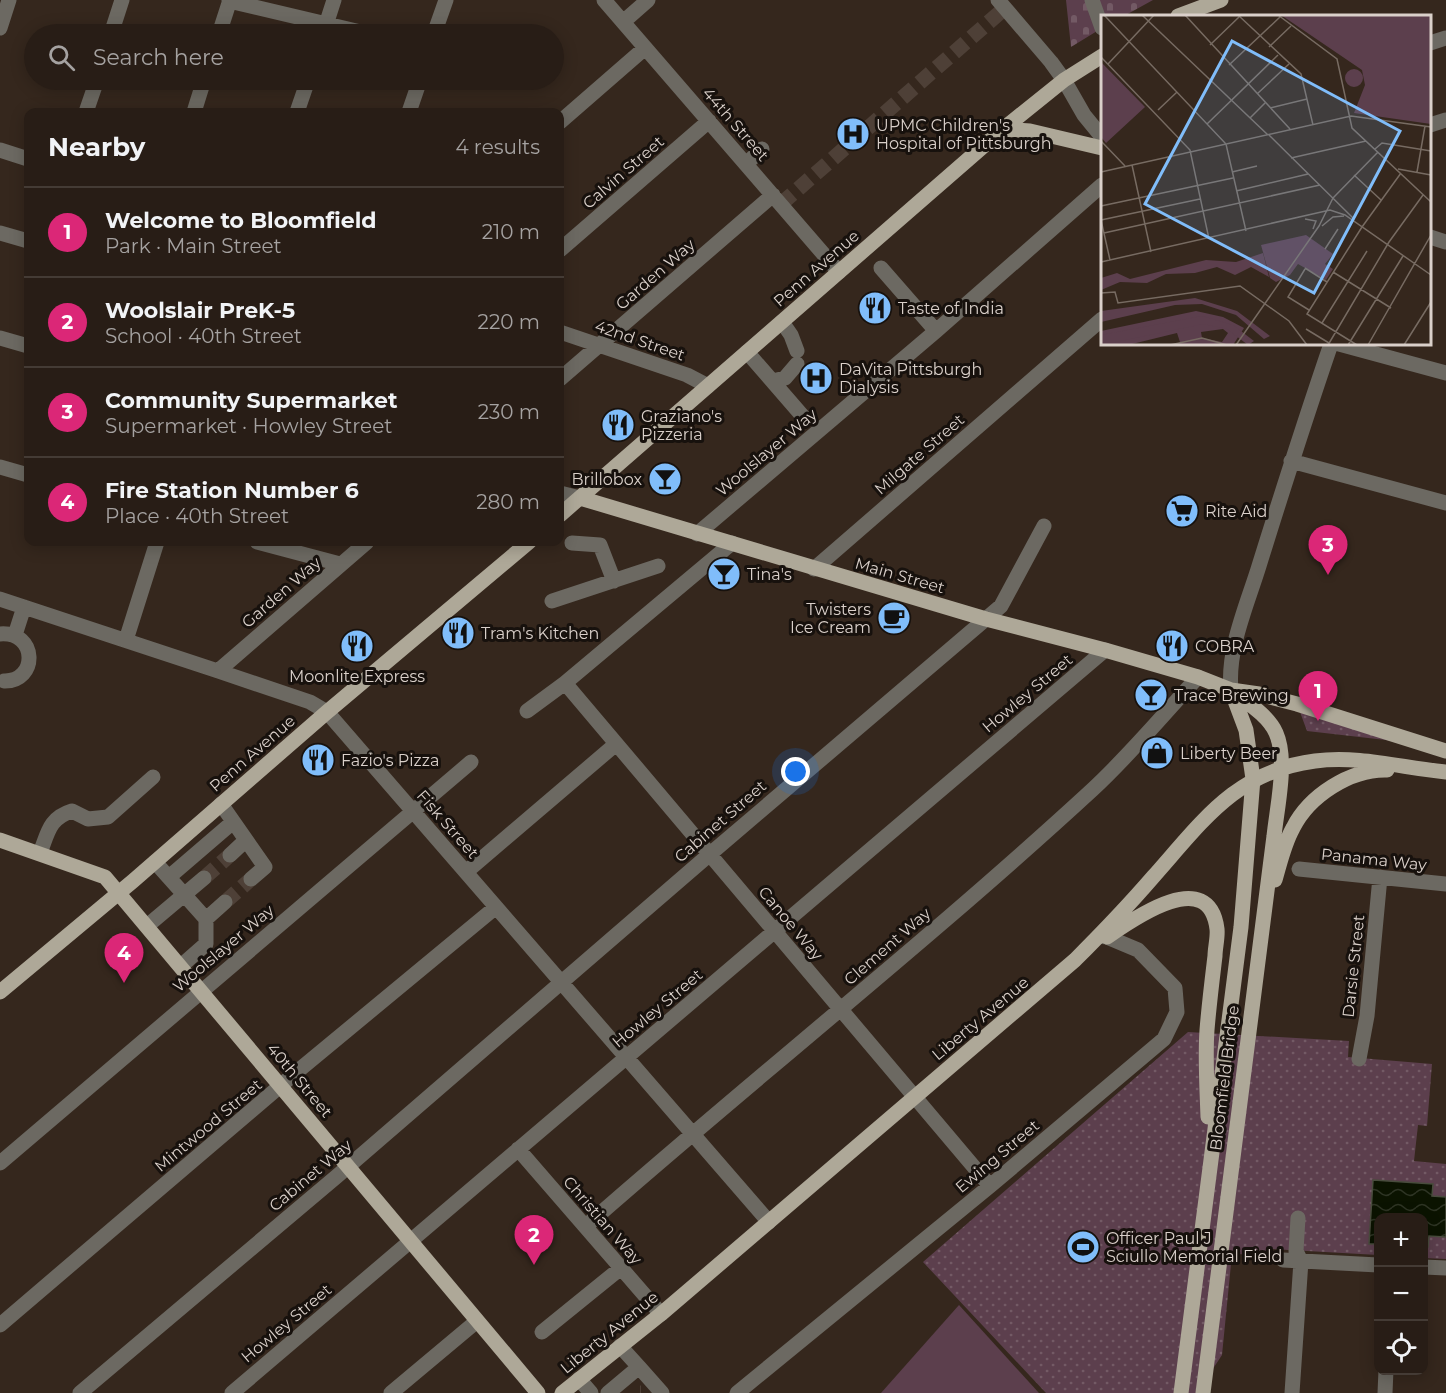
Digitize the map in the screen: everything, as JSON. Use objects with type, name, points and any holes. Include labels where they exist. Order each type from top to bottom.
[{"type":"main road","points":[[1181,15],[1221,0]]},
{"type":"main road","name":"Penn Avenue","points":[[564,512],[1003,129],[1064,80],[1101,57]]},
{"type":"main road","points":[[1003,129],[1030,131],[1101,148]]},
{"type":"main road","name":"Main Street","points":[[580,498],[986,619],[1198,677],[1232,690],[1297,704],[1446,752]]},
{"type":"main road","name":"Penn Avenue","points":[[0,992],[524,546]]},
{"type":"main road","points":[[1232,690],[1246,730],[1253,779]]},
{"type":"main road","name":"Main Street","points":[[1232,690],[1266,719],[1276,732],[1281,753],[1281,767]]},
{"type":"main road","points":[[1103,936],[1221,802],[1253,779],[1281,767],[1337,759],[1439,771]]},
{"type":"main road","name":"Bloomfield Bridge","points":[[1203,1393],[1263,915],[1281,838],[1281,767]]},
{"type":"main road","points":[[1281,838],[1293,828],[1303,812],[1342,781],[1379,770],[1439,771]]},
{"type":"main road","name":"Bloomfield Bridge","points":[[1181,1393],[1241,927],[1253,779]]},
{"type":"main road","name":"40th Street","points":[[0,840],[105,877],[538,1393]]},
{"type":"main road","points":[[1103,936],[1159,905],[1178,899],[1192,898],[1203,902],[1211,910],[1217,929],[1207,1032],[1208,1172]]},
{"type":"main road","name":"Liberty Avenue","points":[[562,1393],[661,1314],[1103,936]]},
{"type":"street","points":[[0,28],[9,0]]},
{"type":"street","points":[[114,24],[122,0]]},
{"type":"street","points":[[326,24],[334,0]]},
{"type":"street","points":[[438,24],[446,0]]},
{"type":"street","name":"44th Street","points":[[604,0],[839,272]]},
{"type":"street","points":[[998,0],[1064,80],[1084,115],[1101,136]]},
{"type":"street","points":[[1092,0],[1101,25]]},
{"type":"street","points":[[222,24],[230,1],[307,24]]},
{"type":"street","points":[[623,22],[646,1]]},
{"type":"street","points":[[1431,43],[1446,38]]},
{"type":"street","points":[[564,119],[645,48]]},
{"type":"street","points":[[87,108],[94,90]]},
{"type":"street","points":[[195,108],[201,90]]},
{"type":"street","points":[[298,108],[305,90]]},
{"type":"street","points":[[410,108],[417,90]]},
{"type":"street","points":[[1431,125],[1446,120]]},
{"type":"street","name":"Calvin Street","points":[[564,247],[709,121]]},
{"type":"street","points":[[747,163],[762,149]]},
{"type":"street","points":[[0,150],[24,158]]},
{"type":"street","name":"Woolslayer Way","points":[[697,534],[936,332],[1101,186]]},
{"type":"street","name":"Garden Way","points":[[564,376],[774,195]]},
{"type":"street","points":[[0,233],[24,240]]},
{"type":"street","points":[[881,268],[936,332]]},
{"type":"street","name":"Milgate Street","points":[[814,569],[1101,320]]},
{"type":"street","points":[[773,381],[785,378],[797,357],[791,335],[782,322]]},
{"type":"street","name":"42nd Street","points":[[564,333],[687,375],[708,386]]},
{"type":"street","points":[[0,338],[24,345]]},
{"type":"street","points":[[1232,690],[1229,673],[1241,623],[1291,461],[1331,345]]},
{"type":"street","points":[[1343,345],[1446,373]]},
{"type":"street","points":[[747,352],[806,420]]},
{"type":"street","points":[[1291,461],[1446,503]]},
{"type":"street","points":[[0,467],[24,474]]},
{"type":"street","name":"Main Street","points":[[564,494],[580,498]]},
{"type":"street","name":"Cabinet Street","points":[[562,983],[1001,606],[1044,526]]},
{"type":"street","points":[[572,543],[600,545],[614,581]]},
{"type":"street","points":[[527,711],[565,683],[732,543]]},
{"type":"street","points":[[126,640],[156,546]]},
{"type":"street","points":[[273,546],[340,564]]},
{"type":"street","name":"Garden Way","points":[[218,671],[362,546]]},
{"type":"street","points":[[552,602],[658,566]]},
{"type":"street","name":"Fisk Street","points":[[0,599],[310,702],[327,712],[769,1222]]},
{"type":"street","points":[[4,681],[23,675],[30,660],[26,645],[7,635],[24,607]]},
{"type":"street","name":"Howley Street","points":[[232,1393],[1105,650]]},
{"type":"street","name":"Clement Way","points":[[586,1226],[692,1133],[841,1010],[1094,788],[1198,677]]},
{"type":"street","name":"Canoe Way","points":[[565,683],[990,1186]]},
{"type":"street","points":[[466,872],[616,744]]},
{"type":"street","name":"Woolslayer Way","points":[[0,1163],[471,762]]},
{"type":"street","points":[[40,853],[50,828],[59,815],[72,811],[88,819],[108,817],[153,777]]},
{"type":"street","points":[[221,804],[265,867],[251,879]]},
{"type":"street","points":[[169,878],[233,822]]},
{"type":"street","points":[[230,855],[246,840]]},
{"type":"street","points":[[155,862],[206,919],[206,944],[181,966]]},
{"type":"street","name":"Panama Way","points":[[1299,869],[1446,884]]},
{"type":"street","name":"Darsie Street","points":[[1359,1059],[1367,1016],[1380,877]]},
{"type":"street","points":[[147,926],[204,878]]},
{"type":"street","points":[[206,919],[225,902]]},
{"type":"street","name":"Mintwood Street","points":[[0,1325],[496,907]]},
{"type":"street","name":"Ewing Street","points":[[737,1393],[990,1186],[1164,1038],[1178,1012],[1175,988],[1138,950],[1103,936]]},
{"type":"street","name":"Cabinet Way","points":[[80,1393],[562,983]]},
{"type":"street","name":"Christian Way","points":[[518,1149],[661,1314]]},
{"type":"street","points":[[1292,1393],[1301,1261],[1296,1251],[1298,1218]]},
{"type":"street","points":[[1282,1260],[1374,1265]]},
{"type":"street","points":[[1428,1267],[1446,1268]]},
{"type":"street","points":[[542,1332],[621,1268]]},
{"type":"street","points":[[390,1393],[477,1321]]},
{"type":"street","points":[[620,1346],[639,1367],[652,1389]]},
{"type":"street","points":[[608,1393],[639,1367]]},
{"type":"street","points":[[1385,1393],[1386,1375]]},
{"type":"street","points":[[579,1379],[591,1393]]},
{"type":"green space","points":[[1066,0],[1153,0],[1126,15],[1101,15],[1101,29],[1071,47]]},
{"type":"green space","points":[[1300,712],[1403,742],[1307,731]]},
{"type":"green space","points":[[1188,1032],[1349,1041],[1348,1057],[1432,1064],[1427,1126],[1418,1125],[1414,1161],[1446,1164],[1446,1259],[1428,1258],[1428,1213],[1374,1213],[1374,1255],[1272,1249],[1271,1255],[1232,1254],[1222,1355],[1197,1393],[1046,1393],[923,1262]]},
{"type":"green space","points":[[959,1305],[1039,1393],[881,1393]]},
{"type":"water","points":[[1373,1180],[1433,1184],[1432,1196],[1446,1197],[1446,1237],[1429,1236],[1428,1247],[1428,1213],[1374,1213],[1374,1244],[1369,1244]]},
{"type":"tunnel","points":[[781,204],[1005,8]]},
{"type":"tunnel","points":[[204,878],[230,855]]},
{"type":"tunnel","points":[[225,902],[251,879]]},
{"type":"place","name":"UPMC Children's Hospital of Pittsburgh","points":[[853,134]]},
{"type":"place","name":"Taste of India","points":[[875,308]]},
{"type":"place","name":"DaVita Pittsburgh Dialysis","points":[[816,378]]},
{"type":"place","name":"Graziano's Pizzeria","points":[[618,425]]},
{"type":"place","name":"Brillobox","points":[[665,479]]},
{"type":"place","name":"Rite Aid","points":[[1182,511]]},
{"type":"place","name":"Tina's","points":[[724,574]]},
{"type":"place","name":"Community Supermarket","points":[[1328,575]]},
{"type":"place","name":"Twisters Ice Cream","points":[[894,618]]},
{"type":"place","name":"Tram's Kitchen","points":[[458,633]]},
{"type":"place","name":"Moonlite Express","points":[[357,646]]},
{"type":"place","name":"COBRA","points":[[1172,646]]},
{"type":"place","name":"Trace Brewing","points":[[1151,695]]},
{"type":"place","name":"Welcome to Bloomfield","points":[[1318,721]]},
{"type":"place","name":"Liberty Beer","points":[[1157,753]]},
{"type":"place","name":"Fazio's Pizza","points":[[318,760]]},
{"type":"place","name":"Fire Station Number 6","points":[[124,983]]},
{"type":"place","name":"Officer Paul J Sciullo Memorial Field","points":[[1083,1247]]},
{"type":"place","name":"Woolslair PreK-5","points":[[534,1265]]}]
